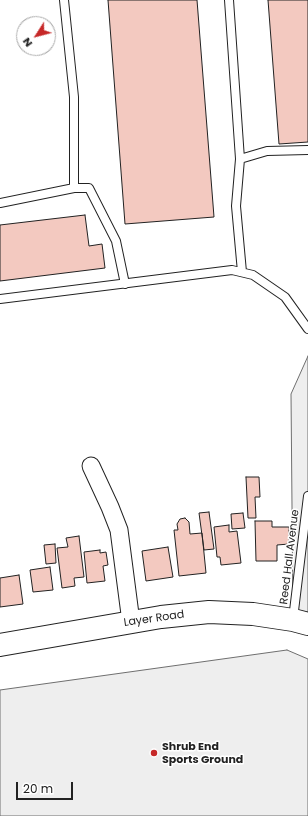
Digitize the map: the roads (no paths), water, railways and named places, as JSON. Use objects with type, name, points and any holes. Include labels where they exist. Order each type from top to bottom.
[{"type":"main road","name":"Layer Road","points":[[0,645],[131,622],[209,612],[253,614],[301,622]]},
{"type":"street","points":[[91,466],[110,506],[119,530],[131,622]]},
{"type":"lane","points":[[64,0],[74,97],[74,188]]},
{"type":"lane","points":[[229,0],[240,159],[236,206],[242,272]]},
{"type":"lane","points":[[240,159],[267,151],[308,150]]},
{"type":"lane","points":[[0,203],[74,188],[89,188],[116,241],[125,284]]},
{"type":"lane","points":[[0,299],[232,270],[253,275],[285,297],[308,329]]},
{"type":"lane","name":"Reed Hall Avenue","points":[[301,622],[308,496]]},
{"type":"place","name":"Shrub End Sports Ground","points":[[154,753]]}]
